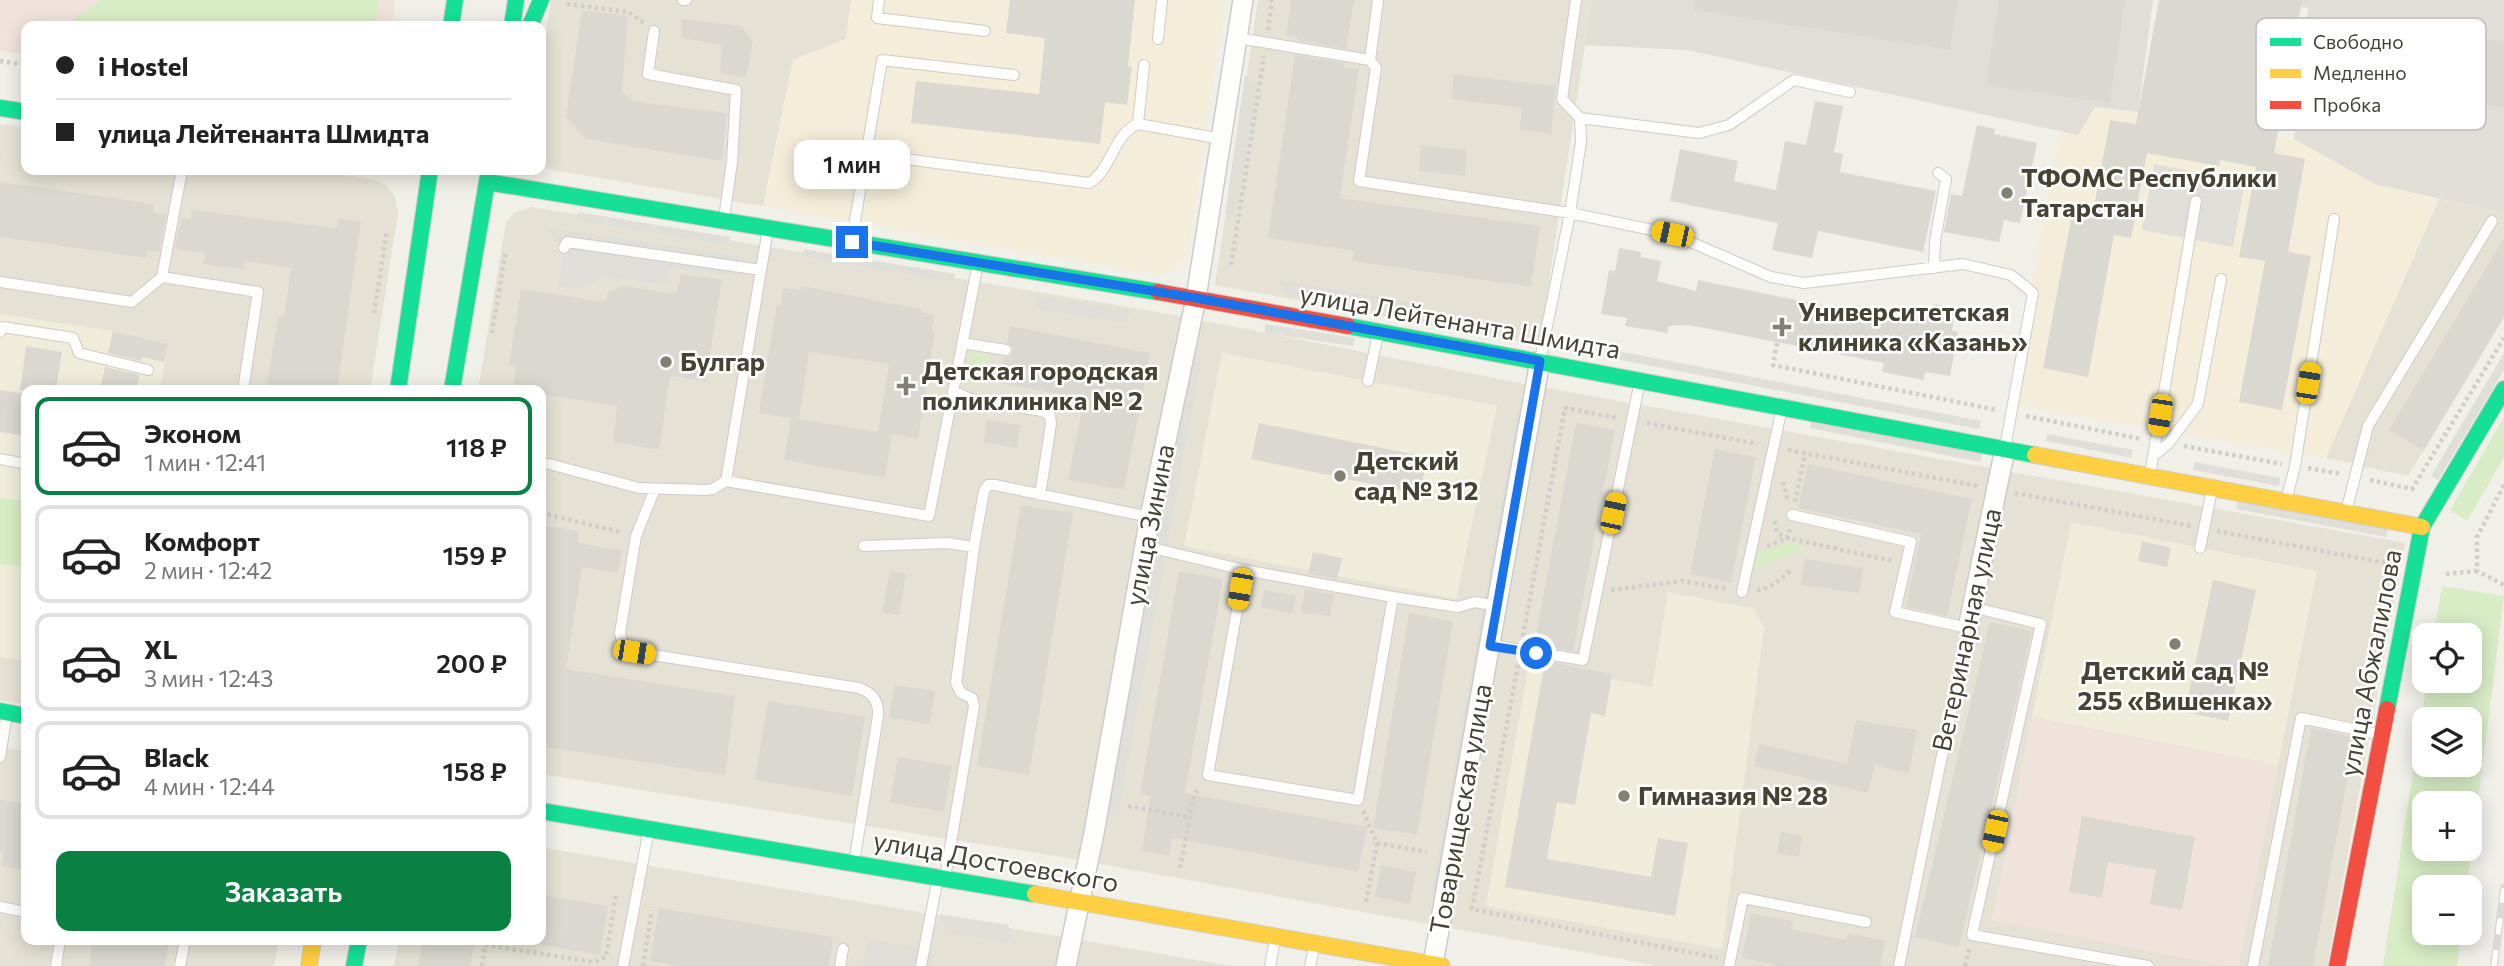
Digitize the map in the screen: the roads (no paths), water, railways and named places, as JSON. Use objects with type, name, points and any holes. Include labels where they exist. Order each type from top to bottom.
[{"type":"street","points":[[444,0],[448,21]]},
{"type":"street","points":[[450,21],[455,0]]},
{"type":"street","points":[[513,21],[516,0]]},
{"type":"street","points":[[532,21],[541,0]]},
{"type":"street","name":"улица Зинина","points":[[1066,966],[1094,833],[1144,546],[1196,298],[1243,0]]},
{"type":"street","points":[[0,108],[21,110]]},
{"type":"street","points":[[399,385],[429,175]]},
{"type":"street","points":[[453,385],[488,176]]},
{"type":"street","name":"улица Лейтенанта Шмидта","points":[[488,176],[724,221],[1196,298],[2422,527]]},
{"type":"street","name":"Товарищеская улица","points":[[1436,965],[1540,361]]},
{"type":"street","name":"улица Абжалилова","points":[[2337,966],[2422,527],[2504,389]]},
{"type":"street","name":"Ветеринарная улица","points":[[1968,628],[2004,449]]},
{"type":"street","points":[[3,712],[21,715]]},
{"type":"street","name":"улица Достоевского","points":[[546,812],[1079,901],[1436,965]]},
{"type":"street","points":[[309,966],[312,945]]},
{"type":"street","points":[[354,966],[358,945]]},
{"type":"lane","points":[[880,0],[877,18],[985,30]]},
{"type":"lane","points":[[1158,39],[1162,0]]},
{"type":"lane","points":[[1370,60],[1378,0]]},
{"type":"lane","points":[[1576,0],[1562,99],[1580,118],[1699,133],[1729,125],[1794,80],[1850,92]]},
{"type":"lane","points":[[654,30],[648,74],[736,90],[732,162],[724,221]]},
{"type":"lane","points":[[1238,38],[1370,60],[1376,68],[1359,181],[1570,213],[1672,234],[1771,277],[1804,283],[1934,268],[1935,241],[1945,179],[1938,173]]},
{"type":"lane","points":[[852,242],[882,60],[1014,75]]},
{"type":"lane","points":[[1138,124],[1144,65]]},
{"type":"lane","points":[[1540,361],[1570,213],[1581,142],[1580,118]]},
{"type":"lane","points":[[867,154],[1089,183],[1100,177],[1128,128],[1138,124],[1222,139]]},
{"type":"lane","points":[[0,282],[132,302],[162,278],[181,175]]},
{"type":"lane","points":[[2150,476],[2196,201]]},
{"type":"lane","points":[[2286,501],[2295,466],[2334,219]]},
{"type":"lane","points":[[2346,513],[2368,426],[2493,221]]},
{"type":"lane","points":[[726,481],[768,228]]},
{"type":"lane","points":[[564,248],[567,242],[761,270]]},
{"type":"lane","points":[[549,464],[632,486],[655,489],[713,489],[726,481],[929,516],[978,262]]},
{"type":"lane","name":"Ветеринарная улица","points":[[1934,268],[1963,264],[2011,275],[2033,293],[2004,449]]},
{"type":"lane","points":[[162,278],[258,292],[244,385]]},
{"type":"lane","points":[[2153,456],[2168,444],[2199,404],[2221,279]]},
{"type":"lane","points":[[0,332],[3,327],[73,338],[79,354],[148,370]]},
{"type":"lane","points":[[1368,381],[1379,332]]},
{"type":"lane","points":[[962,343],[1006,350]]},
{"type":"lane","points":[[1490,646],[1583,660],[1640,380]]},
{"type":"lane","points":[[953,391],[971,399],[1042,411],[1050,415],[1051,424],[1040,495]]},
{"type":"lane","points":[[1742,592],[1782,407]]},
{"type":"lane","points":[[0,459],[21,463]]},
{"type":"lane","points":[[921,966],[974,706],[972,698],[961,693],[956,684],[984,491],[988,485],[1150,517]]},
{"type":"lane","points":[[2200,548],[2212,488]]},
{"type":"lane","points":[[655,489],[635,536],[621,641],[628,650],[859,688],[873,697],[878,716],[854,863]]},
{"type":"lane","points":[[1792,515],[1911,542],[1895,612],[1968,628]]},
{"type":"lane","points":[[864,546],[947,543],[974,547]]},
{"type":"lane","points":[[1144,546],[1244,570],[1393,597],[1458,607],[1475,602],[1497,606]]},
{"type":"lane","points":[[1244,570],[1209,775],[1358,800],[1393,597]]},
{"type":"lane","points":[[1972,607],[2041,624],[1972,934],[2148,966]]},
{"type":"lane","name":"Ветеринарная улица","points":[[1899,966],[1968,628]]},
{"type":"lane","points":[[0,757],[3,712]]},
{"type":"lane","points":[[2253,966],[2301,718],[2382,735]]},
{"type":"lane","points":[[624,966],[649,829]]},
{"type":"lane","points":[[1729,963],[1744,898],[1866,922]]},
{"type":"lane","points":[[0,907],[21,911]]},
{"type":"lane","points":[[1270,966],[1275,936]]},
{"type":"lane","points":[[1310,966],[1315,942]]},
{"type":"lane","points":[[57,966],[59,945]]},
{"type":"lane","points":[[180,966],[184,945]]},
{"type":"lane","points":[[840,966],[843,949]]},
{"type":"railway","points":[[2494,966],[2504,888]]},
{"type":"place","name":"ТФОМС Республики Татарстан","points":[[2007,193]]},
{"type":"place","name":"Университетская клиника «Казань»","points":[[1782,327]]},
{"type":"place","name":"Булгар","points":[[666,362]]},
{"type":"place","name":"Детская городская поликлиника № 2","points":[[906,386]]},
{"type":"place","name":"Детский сад № 312","points":[[1340,476]]},
{"type":"place","name":"Детский сад № 255 «Вишенка»","points":[[2175,644]]},
{"type":"place","name":"Гимназия № 28","points":[[1624,796]]}]
